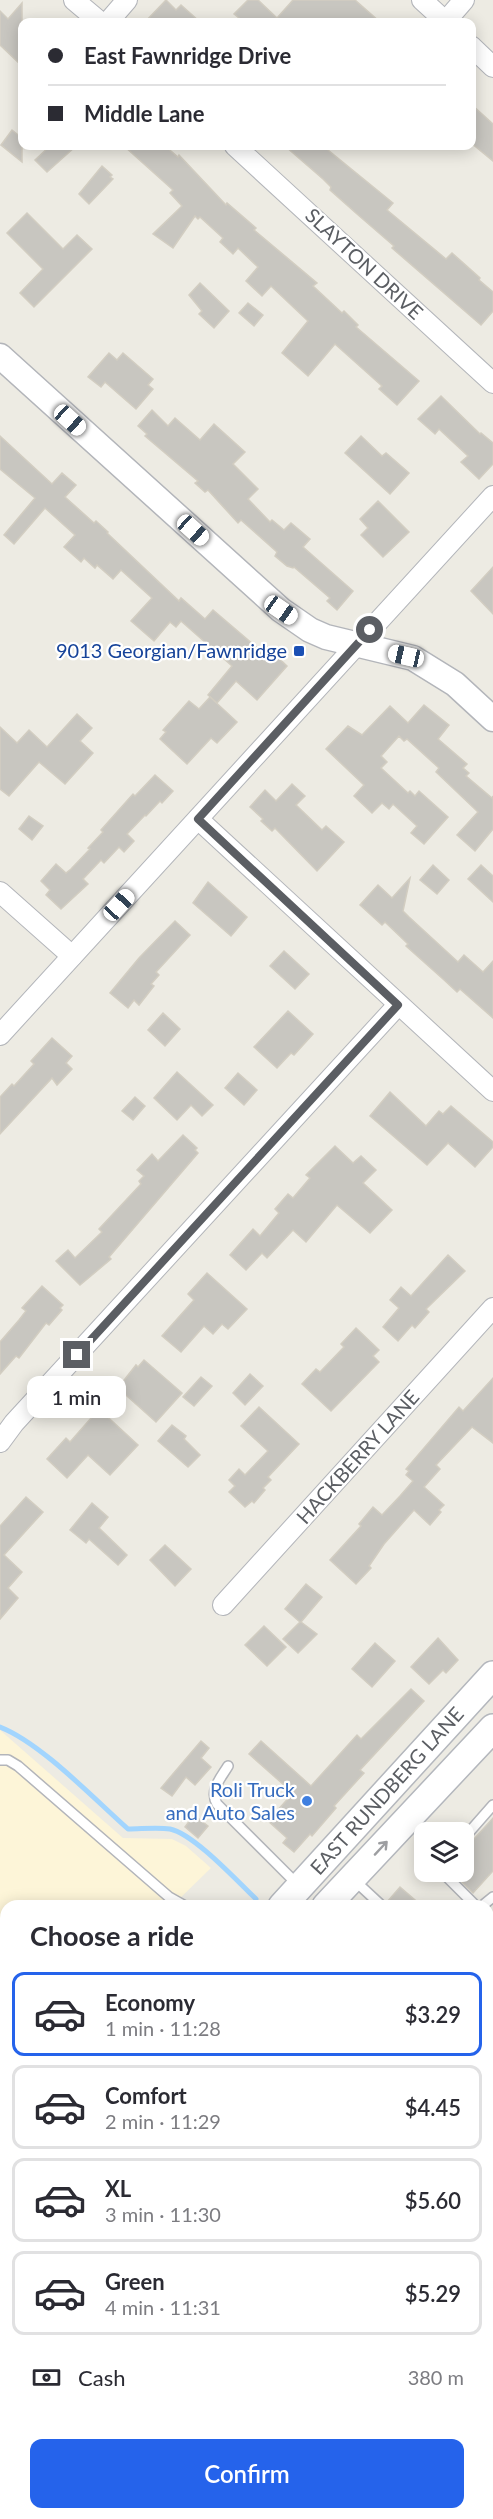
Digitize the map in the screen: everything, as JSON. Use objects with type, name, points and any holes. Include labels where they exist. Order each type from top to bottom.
[{"type":"main road","name":"EAST RUNDBERG LANE","points":[[288,1900],[490,1685]]},
{"type":"main road","name":"EAST RUNDBERG LANE","points":[[332,1900],[493,1728]]},
{"type":"street","points":[[74,0],[95,18]]},
{"type":"street","points":[[112,18],[128,0]]},
{"type":"street","points":[[422,0],[441,18]]},
{"type":"street","points":[[448,18],[464,0]]},
{"type":"street","points":[[476,51],[493,67]]},
{"type":"street","name":"SLAYTON DRIVE","points":[[239,150],[493,383]]},
{"type":"street","points":[[0,356],[281,610],[326,638],[406,656],[420,662],[455,684],[493,719]]},
{"type":"street","points":[[0,1035],[493,496]]},
{"type":"street","points":[[198,819],[493,1091]]},
{"type":"street","points":[[0,891],[72,956]]},
{"type":"street","points":[[0,1442],[398,1005]]},
{"type":"street","name":"HACKBERRY LANE","points":[[223,1605],[493,1308]]},
{"type":"lane","points":[[0,1760],[8,1760],[18,1766],[174,1900]]},
{"type":"lane","points":[[228,1766],[214,1788],[213,1798],[300,1887]]},
{"type":"lane","points":[[474,1827],[493,1805]]},
{"type":"lane","points":[[353,1879],[376,1900]]},
{"type":"lane","points":[[452,1882],[470,1900]]},
{"type":"shaded area","points":[[0,1730],[123,1838],[172,1839],[186,1846],[211,1868],[178,1900],[0,1900]]},
{"type":"building","points":[[166,0],[176,10],[181,5],[196,18],[149,18]]},
{"type":"building","points":[[248,0],[258,0],[277,18],[239,18],[234,14]]},
{"type":"building","points":[[293,0],[355,0],[375,18],[277,18]]},
{"type":"building","points":[[22,3],[22,18],[18,18],[18,62],[0,45],[0,11],[8,19]]},
{"type":"building","points":[[476,109],[493,124],[493,161],[476,147]]},
{"type":"building","points":[[12,130],[18,135],[18,150],[22,150],[22,162],[1,145]]},
{"type":"building","points":[[46,150],[72,150],[47,172],[35,160]]},
{"type":"building","points":[[128,150],[170,150],[178,157],[179,155],[226,205],[227,203],[256,228],[254,230],[317,283],[313,286],[342,313],[344,311],[358,325],[356,327],[419,381],[397,405],[379,389],[382,386],[335,344],[308,376],[282,353],[308,321],[271,286],[262,296],[246,281],[258,267],[238,248],[233,254],[220,242],[223,238],[200,217],[198,219],[195,216],[173,248],[153,234],[182,206],[170,193],[173,190]]},
{"type":"building","points":[[290,150],[328,150],[393,203],[387,210],[446,259],[452,253],[480,278],[479,280],[493,292],[493,311],[481,325],[392,248],[394,246],[330,190],[331,187]]},
{"type":"building","points":[[102,166],[112,175],[110,177],[113,179],[89,204],[79,194]]},
{"type":"building","points":[[27,213],[63,249],[77,235],[92,249],[34,307],[20,293],[43,269],[7,233]]},
{"type":"building","points":[[200,283],[229,311],[214,328],[199,314],[202,311],[189,295]]},
{"type":"building","points":[[248,303],[263,315],[254,326],[239,313]]},
{"type":"building","points":[[109,353],[117,360],[123,353],[153,379],[148,385],[153,389],[136,409],[105,382],[101,387],[88,377]]},
{"type":"building","points":[[441,396],[480,434],[493,443],[493,464],[479,479],[461,462],[468,456],[439,429],[435,434],[418,419]]},
{"type":"building","points":[[152,410],[168,426],[175,418],[200,440],[214,424],[245,452],[233,464],[258,489],[248,499],[270,522],[272,520],[284,530],[291,523],[310,539],[303,547],[353,591],[337,610],[327,601],[330,598],[294,567],[287,566],[275,556],[277,552],[241,520],[238,523],[208,490],[205,492],[195,483],[198,481],[145,436],[147,434],[138,426]]},
{"type":"building","points":[[0,436],[52,484],[62,473],[76,485],[65,497],[94,523],[96,521],[179,601],[181,598],[205,619],[213,610],[261,651],[266,646],[287,666],[257,700],[236,681],[217,703],[208,695],[232,666],[181,621],[176,627],[170,622],[154,641],[131,621],[152,598],[121,570],[113,579],[97,565],[95,568],[84,558],[81,562],[64,547],[75,535],[45,508],[14,544],[4,535],[35,498],[0,469]]},
{"type":"building","points":[[361,436],[382,456],[386,453],[409,473],[390,494],[345,453]]},
{"type":"building","points":[[378,501],[409,532],[383,557],[361,535],[368,528],[360,519]]},
{"type":"building","points":[[493,567],[493,614],[471,591]]},
{"type":"building","points":[[210,697],[237,722],[217,743],[211,738],[187,764],[160,739],[166,732],[163,730],[189,701],[199,709]]},
{"type":"building","points":[[424,705],[449,725],[438,739],[467,764],[463,768],[469,773],[466,776],[492,798],[493,796],[493,829],[475,851],[457,835],[478,812],[436,772],[439,768],[407,739],[404,741],[399,736],[381,756],[387,762],[381,768],[408,793],[410,791],[415,796],[419,791],[448,817],[424,844],[411,833],[417,826],[393,804],[389,809],[382,803],[372,813],[354,796],[364,785],[326,749],[348,726],[362,735],[390,706],[408,723]]},
{"type":"building","points":[[77,714],[92,728],[80,741],[93,753],[65,784],[39,762],[9,796],[0,789],[0,727],[17,743],[29,730],[47,747]]},
{"type":"building","points":[[155,775],[173,791],[127,834],[134,841],[124,852],[119,847],[104,863],[101,860],[83,879],[88,884],[61,909],[46,895],[50,890],[41,881],[56,864],[66,873],[71,869],[90,849],[88,848],[103,832],[101,830],[133,794],[135,796]]},
{"type":"building","points":[[292,784],[305,796],[296,805],[322,830],[326,826],[344,842],[317,871],[275,828],[272,831],[261,821],[263,819],[250,807],[265,790],[276,801]]},
{"type":"building","points":[[29,816],[43,826],[32,840],[19,829]]},
{"type":"building","points":[[433,865],[449,880],[437,894],[420,880]]},
{"type":"building","points":[[481,865],[493,876],[493,902],[468,879]]},
{"type":"building","points":[[410,878],[403,911],[409,917],[458,962],[464,955],[483,972],[493,961],[493,1018],[460,989],[457,992],[406,946],[408,944],[385,922],[382,925],[360,905],[378,885],[392,898]]},
{"type":"building","points":[[208,882],[247,917],[231,936],[193,903]]},
{"type":"building","points":[[175,921],[190,935],[156,972],[159,975],[151,984],[154,986],[139,1005],[134,1000],[128,1008],[110,993],[139,958]]},
{"type":"building","points":[[284,951],[309,974],[295,989],[270,966]]},
{"type":"building","points":[[288,1011],[313,1034],[294,1055],[291,1053],[277,1068],[254,1047]]},
{"type":"building","points":[[163,1013],[180,1029],[165,1046],[148,1030]]},
{"type":"building","points":[[52,1038],[72,1056],[66,1063],[72,1069],[57,1085],[52,1078],[0,1134],[0,1097],[12,1084],[14,1086],[34,1064],[31,1061]]},
{"type":"building","points":[[177,1072],[213,1105],[202,1116],[191,1105],[177,1120],[154,1098]]},
{"type":"building","points":[[238,1073],[257,1090],[244,1105],[225,1088]]},
{"type":"building","points":[[390,1092],[426,1126],[439,1111],[443,1114],[451,1106],[493,1142],[493,1147],[475,1167],[448,1143],[427,1165],[370,1116]]},
{"type":"building","points":[[135,1097],[145,1106],[133,1120],[122,1111]]},
{"type":"building","points":[[183,1135],[197,1148],[195,1150],[198,1153],[109,1257],[111,1259],[80,1285],[56,1261],[68,1250],[75,1258],[102,1232],[99,1229],[141,1184],[139,1181],[144,1176],[137,1170],[152,1154],[158,1161]]},
{"type":"building","points":[[335,1146],[353,1163],[361,1156],[376,1170],[363,1183],[392,1210],[370,1233],[337,1205],[306,1242],[293,1230],[267,1258],[262,1253],[246,1270],[230,1255],[253,1229],[260,1236],[279,1213],[275,1209],[288,1194],[293,1198],[310,1178],[306,1175]]},
{"type":"building","points":[[448,1255],[465,1271],[426,1309],[429,1312],[415,1328],[412,1325],[398,1341],[383,1327],[399,1308],[390,1300],[401,1287],[411,1296]]},
{"type":"building","points":[[207,1273],[247,1309],[228,1329],[222,1324],[213,1334],[204,1326],[181,1352],[162,1336],[194,1300],[188,1294]]},
{"type":"building","points":[[42,1286],[63,1305],[60,1308],[62,1310],[49,1325],[46,1323],[19,1358],[16,1356],[0,1374],[0,1342],[26,1311],[22,1308]]},
{"type":"building","points":[[356,1328],[379,1350],[373,1356],[379,1362],[331,1411],[302,1384],[316,1369],[320,1372],[344,1347],[341,1344]]},
{"type":"building","points":[[144,1360],[182,1393],[156,1422],[118,1388],[136,1365],[138,1367]]},
{"type":"building","points":[[250,1374],[263,1386],[245,1405],[233,1393]]},
{"type":"building","points":[[201,1377],[212,1386],[194,1406],[183,1397]]},
{"type":"building","points":[[493,1378],[493,1443],[472,1427],[436,1465],[440,1469],[424,1487],[444,1505],[439,1510],[441,1512],[430,1525],[414,1510],[384,1544],[369,1566],[371,1568],[356,1584],[330,1560],[361,1526],[359,1524],[373,1507],[382,1515],[400,1496],[413,1481],[406,1475],[409,1471],[406,1469],[459,1407],[463,1411]]},
{"type":"building","points":[[259,1407],[299,1444],[268,1477],[271,1480],[254,1503],[252,1501],[245,1507],[229,1492],[235,1486],[229,1480],[239,1469],[245,1475],[268,1451],[241,1426]]},
{"type":"building","points":[[99,1409],[138,1445],[110,1475],[88,1455],[67,1478],[47,1459],[66,1438],[70,1442]]},
{"type":"building","points":[[172,1425],[186,1436],[184,1439],[200,1455],[188,1467],[158,1441]]},
{"type":"building","points":[[26,1497],[43,1512],[4,1555],[22,1572],[8,1588],[18,1598],[0,1619],[0,1526]]},
{"type":"building","points":[[92,1503],[108,1517],[99,1528],[127,1555],[118,1565],[89,1539],[86,1543],[70,1530]]},
{"type":"building","points":[[165,1545],[191,1569],[175,1586],[150,1560]]},
{"type":"building","points":[[306,1584],[322,1597],[301,1622],[317,1634],[298,1653],[283,1639],[300,1622],[285,1609]]},
{"type":"building","points":[[264,1626],[286,1647],[267,1666],[245,1645]]},
{"type":"building","points":[[438,1638],[458,1660],[446,1673],[443,1670],[429,1684],[411,1667]]},
{"type":"building","points":[[375,1643],[395,1661],[372,1687],[352,1669]]},
{"type":"building","points":[[411,1689],[424,1701],[360,1770],[364,1773],[334,1806],[336,1808],[312,1836],[310,1834],[294,1852],[283,1843],[287,1838],[268,1821],[293,1793],[249,1754],[261,1741],[311,1786],[357,1735],[361,1739]]},
{"type":"building","points":[[201,1741],[209,1748],[201,1758],[211,1767],[195,1785],[186,1777],[172,1796],[161,1788]]},
{"type":"building","points":[[194,1815],[208,1826],[198,1838],[185,1827]]},
{"type":"building","points":[[493,1818],[493,1871],[473,1893],[462,1882],[474,1882],[474,1839]]},
{"type":"building","points":[[400,1887],[415,1900],[389,1900]]},
{"type":"waterway","points":[[0,1727],[32,1745],[49,1758],[128,1829],[165,1828],[180,1833],[215,1859],[256,1899]]},
{"type":"place","name":"9013 Georgian/Fawnridge","points":[[299,651]]},
{"type":"place","name":"Roli Truck and Auto Sales","points":[[307,1801]]},
{"type":"route","points":[[77,1355],[398,1005],[198,819],[370,630]]}]
